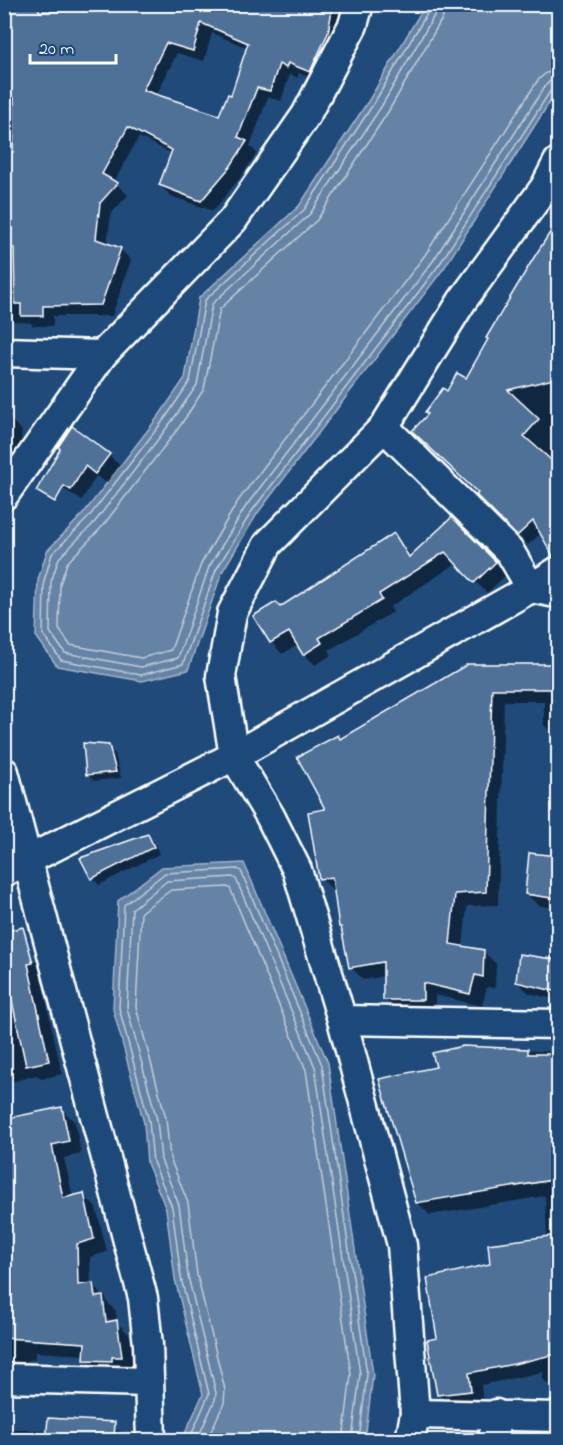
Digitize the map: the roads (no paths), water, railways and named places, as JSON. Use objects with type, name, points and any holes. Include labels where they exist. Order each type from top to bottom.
[{"type":"street","points":[[4,495],[102,355],[233,220],[306,115],[353,25],[359,4]]},
{"type":"street","points":[[558,162],[544,187],[462,301],[384,427],[268,544],[232,614],[222,676],[234,756],[270,816],[297,870],[342,1020],[402,1245],[413,1427],[495,1427],[558,1417]]},
{"type":"street","points":[[4,351],[102,355]]},
{"type":"street","points":[[384,427],[510,552],[545,591]]},
{"type":"street","points":[[16,866],[234,756],[545,591],[558,571]]},
{"type":"street","points":[[4,772],[16,866],[143,1298],[148,1345],[151,1440]]},
{"type":"street","points":[[342,1020],[558,1023]]},
{"type":"street","points":[[4,1378],[148,1382]]},
{"type":"water","points":[[425,5],[558,5],[558,89],[444,268],[257,514],[222,572],[188,670],[142,681],[57,666],[36,636],[38,580],[47,551],[83,514],[185,378],[199,298],[299,206],[369,100]]},
{"type":"water","points":[[244,863],[328,1063],[373,1374],[365,1440],[182,1440],[203,1394],[175,1279],[166,1209],[147,1163],[144,1123],[113,1009],[118,901],[162,867]]}]
